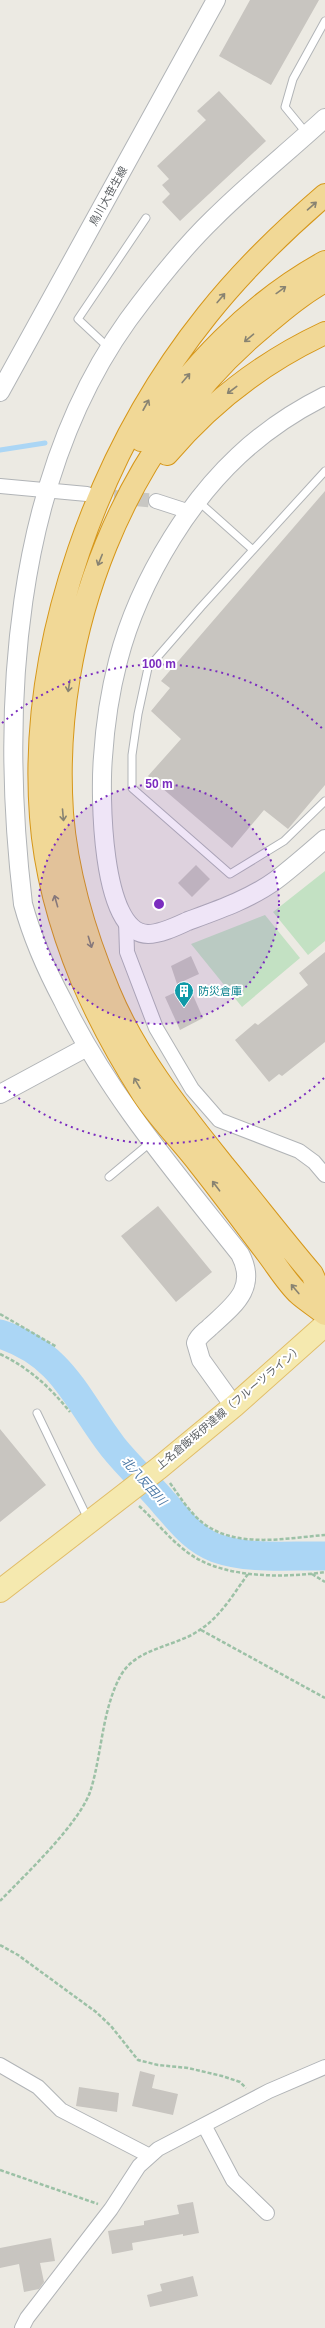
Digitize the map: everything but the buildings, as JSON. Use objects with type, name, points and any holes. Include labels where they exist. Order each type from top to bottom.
[{"type":"highway","points":[[325,195],[270,244],[235,281],[178,354],[154,391],[106,479],[74,568],[53,647],[45,692],[41,737],[41,816],[55,898],[81,978],[101,1023],[144,1095],[168,1128],[198,1162],[297,1293],[325,1314]]},
{"type":"highway","points":[[74,568],[128,461],[154,420],[187,377],[247,317],[279,291],[325,262]]},
{"type":"highway","points":[[325,281],[282,311],[244,343],[208,379],[185,406],[160,443],[114,524],[95,570],[72,668],[63,734],[62,813],[67,854],[77,901],[92,949],[110,995],[148,1064],[180,1111],[312,1274],[325,1304]]},
{"type":"highway","points":[[114,524],[150,473],[185,432],[218,400],[297,346],[325,333]]},
{"type":"main road","name":"上名倉飯坂伊達線（フルーツライン）","points":[[0,1591],[128,1492],[234,1406],[325,1325]]},
{"type":"street","name":"鳥川大笹生線","points":[[0,392],[216,0]]},
{"type":"street","points":[[234,1406],[202,1360],[196,1343],[202,1334],[238,1300],[246,1285],[246,1266],[240,1254],[151,1142],[112,1088],[87,1047],[62,1001],[23,906],[13,860],[4,785],[2,702],[10,605],[40,490],[79,401],[128,320],[211,220],[325,118]]},
{"type":"street","points":[[325,396],[291,414],[254,440],[228,465],[194,507],[172,539],[129,624],[111,693],[103,757],[102,817],[111,884],[118,907],[126,921],[134,930],[148,935],[173,927],[226,906],[275,880],[325,839]]},
{"type":"street","points":[[0,486],[87,494]]},
{"type":"street","points":[[156,501],[194,507]]},
{"type":"street","points":[[126,921],[127,952],[156,1028],[192,1089],[219,1120],[300,1151],[314,1162],[325,1175]]},
{"type":"street","points":[[0,1094],[87,1047]]},
{"type":"street","points":[[0,2065],[38,2087],[61,2110],[150,2156]]},
{"type":"street","points":[[22,2328],[27,2318],[111,2209],[139,2166],[158,2149],[257,2097],[325,2067]]},
{"type":"street","points":[[204,2125],[233,2180],[267,2213]]},
{"type":"lane","points":[[303,129],[285,107],[293,79],[325,21]]},
{"type":"lane","points":[[110,349],[78,319],[146,218]]},
{"type":"lane","points":[[325,471],[148,668],[138,714],[132,755],[132,788],[230,874],[284,841],[325,801]]},
{"type":"lane","points":[[194,507],[253,550]]},
{"type":"lane","points":[[109,1176],[151,1142]]},
{"type":"lane","points":[[37,1413],[89,1521]]},
{"type":"path","points":[[0,1314],[56,1347]]},
{"type":"path","points":[[0,1354],[17,1362],[39,1378],[51,1389],[70,1412]]},
{"type":"path","points":[[157,1469],[193,1514],[214,1530],[229,1536],[242,1539],[273,1539],[325,1535]]},
{"type":"path","points":[[128,1492],[175,1541],[197,1558],[224,1569],[248,1574],[311,1574],[325,1572]]},
{"type":"path","points":[[0,1901],[20,1881],[83,1808],[91,1790],[112,1699],[121,1675],[133,1661],[145,1654],[167,1647],[201,1630],[215,1618],[248,1574]]},
{"type":"path","points":[[311,1574],[325,1582]]},
{"type":"path","points":[[201,1630],[325,1698]]},
{"type":"path","points":[[0,1945],[18,1955],[96,2012],[111,2026],[138,2060],[158,2065],[188,2068],[222,2076],[240,2082],[257,2097]]},
{"type":"path","points":[[0,2170],[111,2209]]},
{"type":"green space","points":[[325,871],[325,941],[308,955],[273,912]]},
{"type":"green space","points":[[265,915],[300,958],[242,1007],[191,944]]},
{"type":"waterway","points":[[0,450],[45,443]]},
{"type":"waterway","name":"北八反田川","points":[[0,1334],[39,1353],[54,1366],[78,1395],[100,1429],[119,1454],[182,1523],[194,1535],[208,1545],[229,1552],[256,1556],[325,1556]]},
{"type":"tunnel","points":[[93,495],[156,501]]},
{"type":"place","name":"防災倉庫","points":[[184,1008]]}]
